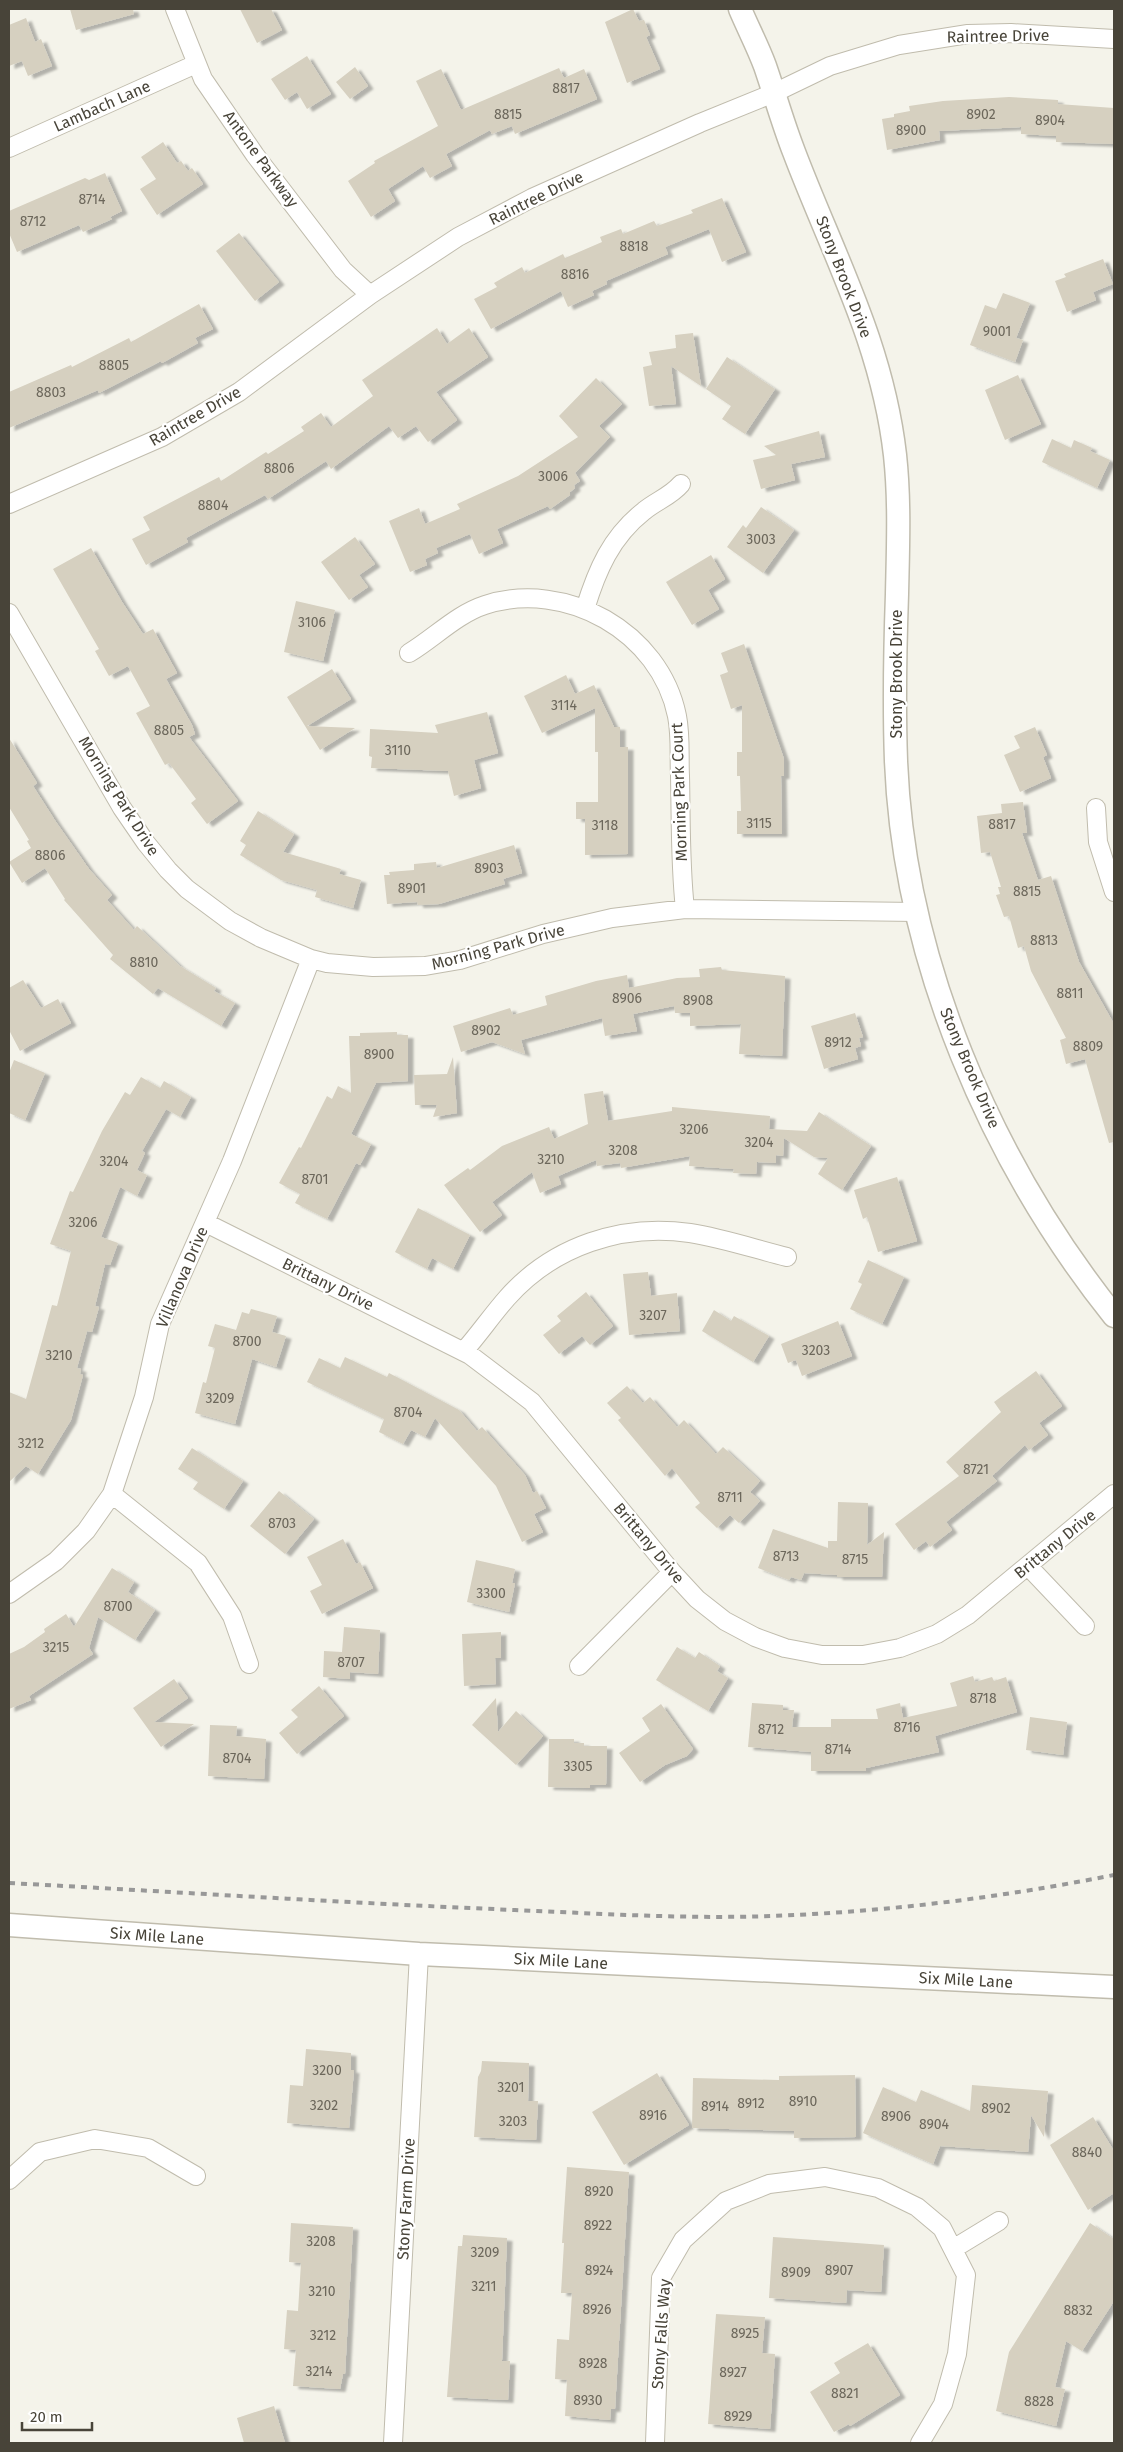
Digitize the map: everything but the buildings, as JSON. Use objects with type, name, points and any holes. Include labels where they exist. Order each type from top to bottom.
[{"type":"street","name":"Antone Parkway","points":[[175,9],[196,64],[255,155],[343,270],[370,295]]},
{"type":"street","name":"Stony Brook Drive","points":[[740,9],[764,63],[794,152],[864,320],[880,375],[895,454],[899,522],[894,673],[896,764],[902,830],[917,912],[944,1010],[967,1070],[994,1128],[1028,1191],[1090,1286],[1114,1316]]},
{"type":"street","name":"Raintree Drive","points":[[9,504],[162,437],[239,392],[370,295],[458,237],[532,198],[700,122],[774,93],[830,66],[899,45],[934,37],[1011,33],[1114,39]]},
{"type":"street","name":"Lambach Lane","points":[[9,148],[196,64]]},
{"type":"street","points":[[586,609],[595,577],[606,554],[619,535],[652,504],[674,493],[681,484]]},
{"type":"street","name":"Morning Park Court","points":[[409,653],[433,639],[454,620],[487,604],[508,600],[532,599],[563,602],[586,609],[611,621],[633,639],[654,662],[671,695],[677,716],[685,908]]},
{"type":"street","name":"Morning Park Drive","points":[[9,613],[122,808],[146,843],[168,870],[187,889],[230,921],[261,938],[311,959],[327,963],[373,967],[425,966],[460,960],[542,934],[612,918],[685,908],[917,912]]},
{"type":"street","points":[[1096,808],[1098,842],[1114,892]]},
{"type":"street","name":"Villanova Drive","points":[[9,1594],[56,1561],[86,1531],[112,1494],[144,1397],[160,1324],[232,1161],[311,959]]},
{"type":"street","name":"Brittany Drive","points":[[206,1223],[464,1351],[532,1402],[672,1572],[697,1599],[725,1621],[755,1637],[785,1648],[822,1655],[862,1655],[900,1648],[937,1634],[968,1615],[1114,1494]]},
{"type":"street","points":[[464,1351],[508,1297],[534,1272],[566,1252],[599,1238],[630,1232],[662,1230],[691,1234],[786,1257]]},
{"type":"street","points":[[112,1494],[198,1563],[232,1616],[249,1664]]},
{"type":"street","points":[[1028,1566],[1085,1626]]},
{"type":"street","points":[[579,1666],[672,1572]]},
{"type":"street","name":"Six Mile Lane","points":[[9,1925],[419,1954],[1114,1987]]},
{"type":"street","name":"Stony Farm Drive","points":[[393,2443],[419,1954]]},
{"type":"street","points":[[9,2180],[40,2152],[95,2138],[148,2148],[196,2176]]},
{"type":"street","name":"Stony Falls Way","points":[[655,2443],[661,2278],[683,2240],[726,2201],[770,2184],[826,2178],[878,2188],[917,2207],[942,2228],[966,2275],[958,2354],[942,2404],[920,2443]]},
{"type":"street","points":[[953,2249],[999,2221]]},
{"type":"railway","points":[[9,1883],[325,1901],[620,1915],[724,1917],[834,1913],[915,1906],[995,1896],[1114,1875]]}]
